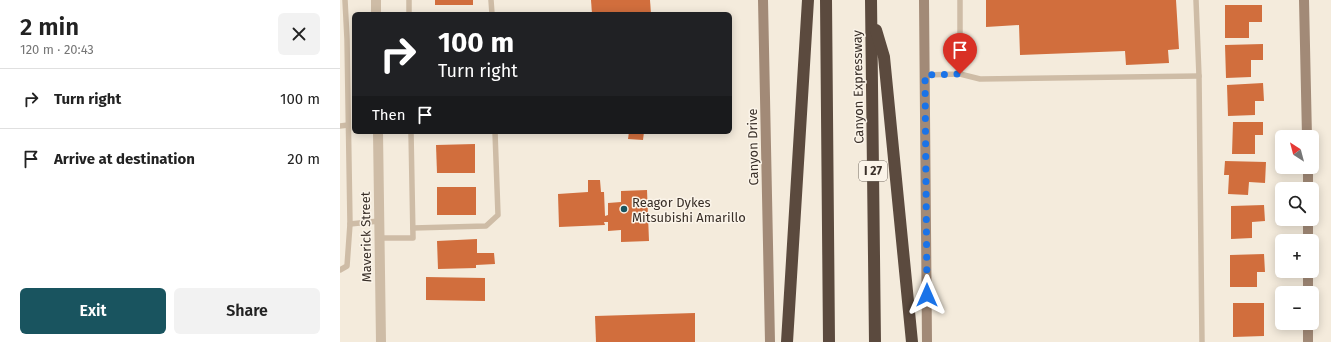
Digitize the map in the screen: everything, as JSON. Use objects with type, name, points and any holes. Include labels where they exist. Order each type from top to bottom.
[{"type":"highway","points":[[787,342],[808,0]]},
{"type":"highway","points":[[826,0],[829,342]]},
{"type":"highway","name":"Canyon Expressway","points":[[871,0],[875,342]]},
{"type":"highway","points":[[872,15],[884,57],[912,342]]},
{"type":"main road","name":"Canyon Drive","points":[[763,0],[770,342]]},
{"type":"main road","points":[[924,0],[927,342]]},
{"type":"main road","points":[[1304,0],[1307,130]]},
{"type":"main road","points":[[1308,330],[1308,342]]},
{"type":"street","points":[[376,0],[376,12]]},
{"type":"street","name":"Maverick Street","points":[[378,134],[381,342]]},
{"type":"lane","points":[[340,270],[347,266],[350,224],[345,0]]},
{"type":"lane","points":[[409,0],[410,12]]},
{"type":"lane","points":[[491,0],[492,12]]},
{"type":"lane","points":[[960,0],[960,74]]},
{"type":"lane","points":[[1196,0],[1199,76],[1202,342]]},
{"type":"lane","points":[[925,75],[960,74],[980,79],[1199,76]]},
{"type":"lane","points":[[340,126],[348,126]]},
{"type":"lane","points":[[380,238],[413,238],[411,134]]},
{"type":"lane","points":[[413,228],[486,226],[498,215],[495,134]]},
{"type":"lane","points":[[350,224],[379,221]]},
{"type":"building","points":[[435,0],[473,0],[473,5],[435,5]]},
{"type":"building","points":[[591,0],[650,0],[651,12],[592,12]]},
{"type":"building","points":[[986,0],[1176,0],[1179,49],[1168,50],[1169,63],[1126,65],[1125,51],[1020,55],[1019,25],[986,27]]},
{"type":"building","points":[[1225,5],[1262,5],[1262,22],[1249,22],[1249,38],[1225,38]]},
{"type":"building","points":[[1263,44],[1263,60],[1251,60],[1251,77],[1226,78],[1225,45]]},
{"type":"building","points":[[1263,83],[1264,101],[1255,101],[1255,115],[1228,116],[1227,85]]},
{"type":"building","points":[[1233,122],[1263,122],[1263,135],[1255,135],[1255,154],[1232,154]]},
{"type":"building","points":[[629,134],[644,134],[643,140],[628,139]]},
{"type":"building","points":[[475,144],[475,173],[437,173],[436,145]]},
{"type":"building","points":[[1225,161],[1266,162],[1265,183],[1249,182],[1248,195],[1228,194],[1229,175],[1224,175]]},
{"type":"building","points":[[588,180],[600,180],[601,192],[604,192],[605,216],[608,215],[608,203],[621,202],[621,191],[647,190],[649,241],[621,242],[621,230],[608,231],[608,222],[604,222],[605,225],[559,227],[558,194],[588,192]]},
{"type":"building","points":[[437,187],[476,187],[476,215],[437,215]]},
{"type":"building","points":[[1264,205],[1265,221],[1252,222],[1252,238],[1231,239],[1231,206]]},
{"type":"building","points":[[477,239],[477,253],[494,253],[495,264],[476,265],[476,268],[438,269],[437,241]]},
{"type":"building","points":[[1264,254],[1265,272],[1257,272],[1257,287],[1230,287],[1230,255]]},
{"type":"building","points":[[426,277],[485,278],[485,301],[426,300]]},
{"type":"building","points":[[1233,303],[1264,303],[1264,336],[1233,337]]},
{"type":"building","points":[[695,313],[695,342],[596,342],[595,316]]},
{"type":"place","name":"Reagor Dykes Mitsubishi Amarillo","points":[[624,209]]},
{"type":"route","points":[[927,295],[925,75],[960,74]]}]
